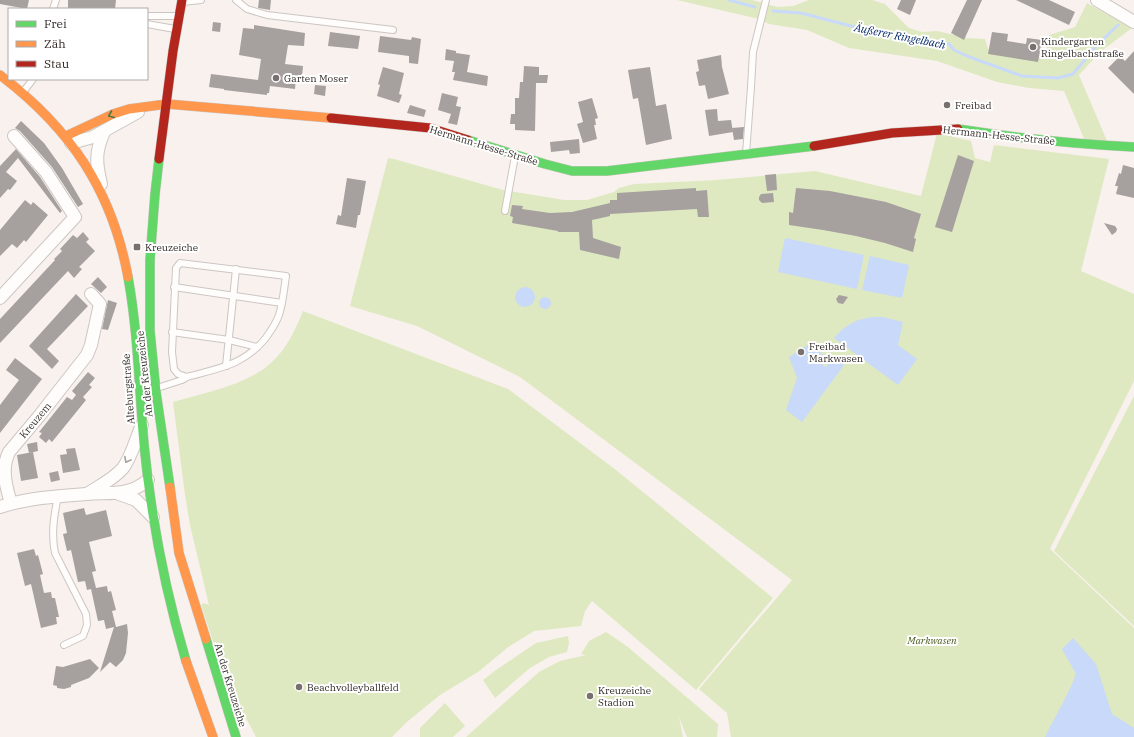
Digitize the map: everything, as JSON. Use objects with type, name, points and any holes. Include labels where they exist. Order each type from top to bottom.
[{"type":"street","points":[[1098,0],[1134,22]]},
{"type":"street","name":"An der Kreuzeiche","points":[[182,1],[155,194],[150,260],[150,324],[156,389],[179,553],[236,737]]},
{"type":"street","name":"Alteburgstraße","points":[[0,75],[43,111],[68,140],[91,174],[106,200],[118,233],[130,286],[148,480],[162,564],[177,630],[189,671],[213,737]]},
{"type":"street","name":"Hermann-Hesse-Straße","points":[[68,140],[113,114],[130,109],[167,104],[272,112],[430,128],[515,155],[572,171],[607,171],[804,148],[892,133],[948,128],[1008,137],[1090,145],[1134,146]]},
{"type":"street","name":"Hermann-Hesse-Straße","points":[[68,140],[93,137],[104,132],[118,122],[149,107]]},
{"type":"street","points":[[104,132],[99,143],[97,160],[101,185],[106,200]]},
{"type":"street","points":[[0,298],[75,217],[46,172],[14,136]]},
{"type":"street","name":"Kreuzem","points":[[6,505],[5,465],[3,456],[9,452],[44,410],[87,355],[91,345],[100,304],[91,294]]},
{"type":"street","points":[[87,494],[123,467],[131,453],[142,424]]},
{"type":"street","points":[[6,505],[58,496],[118,494],[132,491],[148,480]]},
{"type":"street","points":[[118,494],[136,500],[153,516]]},
{"type":"lane","points":[[182,1],[201,0]]},
{"type":"lane","points":[[236,0],[247,9],[267,15],[393,30]]},
{"type":"lane","points":[[746,155],[753,52],[766,0]]},
{"type":"lane","points":[[148,16],[179,16]]},
{"type":"lane","points":[[148,24],[177,29]]},
{"type":"lane","points":[[22,92],[32,80]]},
{"type":"lane","points":[[505,211],[515,155]]},
{"type":"lane","points":[[156,389],[187,377],[242,360],[257,347],[271,331],[279,316],[286,276],[180,263],[176,268],[174,287],[172,352],[174,369],[178,374],[187,377]]},
{"type":"lane","points":[[226,366],[236,269]]},
{"type":"lane","points":[[174,287],[282,302]]},
{"type":"lane","points":[[172,332],[228,340],[257,347]]},
{"type":"lane","points":[[58,496],[53,528],[55,553],[86,614],[87,625],[83,636],[64,645]]},
{"type":"green space","points":[[677,0],[752,0],[778,7],[793,6],[809,0],[872,0],[885,4],[909,28],[922,32],[937,31],[967,38],[985,39],[988,49],[1045,58],[1049,35],[1075,27],[1087,3],[1132,28],[1100,52],[1079,75],[1107,141],[1085,141],[1064,91],[1029,88],[997,82],[937,61],[849,48],[807,30],[769,24],[759,19]]},
{"type":"green space","name":"Freibad Markwasen","points":[[937,133],[971,141],[975,158],[990,162],[994,145],[1109,159],[1081,271],[1134,294],[1134,381],[1050,549],[1134,628],[1134,737],[731,737],[727,713],[699,689],[792,580],[520,377],[417,326],[350,306],[388,158],[503,190],[564,200],[587,200],[634,184],[716,180],[815,171],[921,196]]},
{"type":"green space","points":[[303,311],[508,389],[616,470],[773,598],[696,690],[592,601],[585,611],[581,626],[534,631],[507,648],[478,672],[440,695],[408,721],[392,737],[256,737],[245,716],[245,720],[240,721],[239,719],[201,605],[204,603],[209,605],[190,525],[173,402],[225,387],[251,377],[262,370],[277,357],[287,344]]},
{"type":"green space","points":[[1134,396],[1134,626],[1054,551]]},
{"type":"green space","name":"Kreuzeiche Stadion","points":[[606,632],[628,647],[718,724],[717,737],[687,737],[679,717],[683,737],[466,737],[539,672],[560,661],[586,655],[581,654],[589,641]]},
{"type":"green space","points":[[568,636],[569,643],[567,652],[549,657],[530,668],[495,698],[483,680],[536,643]]},
{"type":"green space","points":[[445,703],[465,726],[453,737],[420,737],[420,728]]},
{"type":"water","points":[[785,238],[864,255],[857,289],[778,272]]},
{"type":"water","points":[[870,256],[909,265],[902,298],[862,290]]},
{"type":"water","points":[[525,287],[532,290],[535,297],[532,304],[525,307],[518,304],[515,297],[518,290]]},
{"type":"water","points":[[547,297],[550,298],[550,308],[543,309],[540,308],[539,301],[540,298]]},
{"type":"water","points":[[883,317],[903,322],[898,345],[917,359],[898,385],[834,338],[851,323],[861,319]]},
{"type":"water","points":[[811,343],[825,357],[823,366],[826,367],[833,357],[844,365],[802,422],[786,410],[797,378],[789,357]]},
{"type":"water","points":[[1073,638],[1096,664],[1112,714],[1134,728],[1134,737],[1045,737],[1076,674],[1062,649]]},
{"type":"building","points":[[0,0],[29,0],[27,8],[0,4]]},
{"type":"building","points":[[68,0],[116,0],[115,8],[68,8]]},
{"type":"building","points":[[259,0],[271,0],[270,10],[258,8]]},
{"type":"building","points":[[901,0],[916,0],[910,15],[897,9]]},
{"type":"building","points":[[967,0],[982,0],[964,40],[951,33]]},
{"type":"building","points":[[1016,0],[1049,0],[1075,12],[1069,25]]},
{"type":"building","points":[[213,22],[221,23],[220,32],[212,31]]},
{"type":"building","points":[[254,25],[305,33],[304,46],[288,45],[285,64],[303,66],[302,77],[296,76],[295,89],[270,86],[269,93],[267,93],[267,95],[209,87],[211,74],[258,80],[261,59],[239,55],[243,28],[254,29]]},
{"type":"building","points":[[330,32],[360,36],[358,49],[328,46]]},
{"type":"building","points":[[992,32],[1008,34],[1007,41],[1026,44],[1027,38],[1042,40],[1038,62],[988,54]]},
{"type":"building","points":[[380,36],[411,40],[412,37],[421,39],[418,64],[409,63],[409,56],[378,52]]},
{"type":"building","points":[[446,49],[456,51],[456,53],[470,55],[467,72],[488,76],[487,86],[453,80],[455,72],[452,72],[454,61],[445,60]]},
{"type":"building","points":[[1134,51],[1134,94],[1108,68],[1120,56],[1125,61]]},
{"type":"building","points":[[721,55],[722,67],[729,94],[708,99],[705,85],[699,86],[696,72],[699,71],[697,60]]},
{"type":"building","points":[[524,66],[539,67],[539,75],[548,75],[547,83],[536,83],[535,131],[515,130],[515,124],[510,124],[511,114],[515,114],[515,98],[519,98],[520,82],[523,82]]},
{"type":"building","points":[[383,67],[404,73],[399,94],[402,95],[399,103],[377,96],[380,85],[378,84]]},
{"type":"building","points":[[650,67],[656,106],[666,104],[672,139],[646,145],[638,98],[633,99],[628,70]]},
{"type":"building","points":[[315,85],[326,86],[325,96],[314,94]]},
{"type":"building","points":[[442,93],[458,97],[456,106],[461,107],[457,125],[448,123],[451,114],[438,110]]},
{"type":"building","points":[[592,98],[598,118],[595,119],[596,125],[594,125],[597,139],[583,143],[577,124],[583,122],[578,102]]},
{"type":"building","points":[[410,105],[426,110],[424,117],[407,113]]},
{"type":"building","points":[[717,109],[718,121],[731,120],[733,132],[709,136],[705,110]]},
{"type":"building","points":[[21,121],[44,143],[62,168],[83,204],[78,207],[52,167],[20,131],[15,128]]},
{"type":"building","points":[[744,127],[743,139],[734,140],[732,128]]},
{"type":"building","points":[[579,139],[580,153],[570,154],[569,150],[551,152],[550,142]]},
{"type":"building","points":[[16,149],[40,177],[62,211],[60,213],[18,158],[6,172],[17,181],[10,190],[8,189],[0,198],[0,166]]},
{"type":"building","points":[[958,155],[974,161],[952,232],[935,227]]},
{"type":"building","points":[[1123,165],[1134,168],[1134,198],[1116,194],[1118,186],[1115,186],[1119,173],[1121,174]]},
{"type":"building","points":[[776,174],[777,190],[767,191],[765,175]]},
{"type":"building","points":[[347,178],[366,181],[360,215],[358,215],[356,228],[336,224],[338,215],[341,216]]},
{"type":"building","points":[[696,188],[696,191],[707,190],[709,217],[698,217],[697,209],[610,214],[610,216],[592,220],[593,238],[621,247],[619,259],[580,250],[579,232],[558,232],[512,223],[513,217],[510,216],[512,205],[523,206],[522,209],[550,213],[572,212],[610,203],[610,200],[617,200],[617,193]]},
{"type":"building","points":[[796,188],[830,191],[886,202],[921,214],[914,238],[916,239],[913,252],[856,236],[789,225],[789,212],[793,213]]},
{"type":"building","points":[[773,193],[774,202],[762,203],[759,200],[761,194]]},
{"type":"building","points":[[25,200],[31,205],[33,202],[48,215],[26,242],[24,240],[17,248],[12,244],[0,256],[0,230]]},
{"type":"building","points":[[1104,223],[1115,226],[1117,229],[1116,232],[1112,235]]},
{"type":"building","points":[[83,232],[89,239],[86,242],[95,251],[79,267],[82,269],[74,278],[68,271],[0,343],[0,319],[55,260],[54,259],[62,251],[60,249],[73,235],[77,238]]},
{"type":"building","points":[[98,277],[107,287],[101,293],[91,284]]},
{"type":"building","points":[[76,294],[88,306],[47,349],[59,361],[52,369],[29,346]]},
{"type":"building","points":[[839,295],[848,297],[843,304],[838,303],[836,299]]},
{"type":"building","points":[[108,300],[117,303],[108,330],[102,329]]},
{"type":"building","points":[[15,358],[42,379],[0,433],[0,405],[19,380],[6,370]]},
{"type":"building","points":[[88,372],[95,378],[89,385],[92,387],[83,397],[86,400],[52,442],[49,439],[46,443],[39,437],[42,433],[39,432],[67,397],[72,400],[76,395],[72,391]]},
{"type":"building","points":[[37,442],[38,451],[29,453],[27,444]]},
{"type":"building","points":[[75,448],[80,470],[63,473],[60,455],[67,454],[66,449]]},
{"type":"building","points":[[33,452],[38,478],[21,481],[17,455]]},
{"type":"building","points":[[58,471],[60,480],[51,482],[49,473]]},
{"type":"building","points":[[84,508],[86,515],[106,510],[112,536],[89,542],[96,571],[92,572],[96,588],[107,586],[108,592],[111,591],[116,610],[112,611],[116,627],[127,624],[128,633],[126,653],[123,660],[116,667],[110,662],[100,672],[114,627],[106,629],[104,620],[98,621],[91,589],[87,590],[85,581],[78,582],[71,550],[67,551],[63,534],[67,533],[63,513]]},
{"type":"building","points":[[34,549],[36,556],[38,555],[43,574],[40,575],[44,593],[51,592],[52,598],[55,598],[59,617],[56,617],[57,624],[41,628],[31,584],[25,586],[17,553]]},
{"type":"building","points":[[90,659],[99,668],[89,678],[64,689],[57,688],[57,686],[53,685],[56,666],[63,667]]},
{"type":"waterway","name":"Äußerer Ringelbach","points":[[729,0],[755,7]]},
{"type":"waterway","name":"Äußerer Ringelbach","points":[[773,11],[801,13],[851,26],[949,44],[954,50],[967,56],[1022,76],[1058,78],[1073,74],[1096,46],[1118,25]]},
{"type":"traffic: fast","points":[[958,129],[1046,140],[1134,147]]},
{"type":"traffic: fast","points":[[468,140],[572,171],[607,171],[814,146]]},
{"type":"traffic: fast","points":[[159,159],[150,260],[150,331],[156,392],[170,487]]},
{"type":"traffic: fast","points":[[128,277],[136,339],[144,444],[155,526],[165,580],[186,661]]},
{"type":"traffic: fast","points":[[206,639],[236,737]]},
{"type":"traffic: slow","points":[[0,75],[25,95],[47,117],[67,139],[84,163],[99,189],[111,216],[121,246],[128,277]]},
{"type":"traffic: slow","points":[[66,136],[113,114],[129,109],[167,104],[331,118]]},
{"type":"traffic: slow","points":[[170,487],[179,553],[206,639]]},
{"type":"traffic: slow","points":[[186,661],[213,737]]},
{"type":"traffic: jam","points":[[159,159],[173,51],[182,0]]},
{"type":"traffic: jam","points":[[331,118],[430,128],[468,140]]},
{"type":"traffic: jam","points":[[814,146],[892,133],[958,129]]},
{"type":"place","name":"Kindergarten Ringelbachstraße","points":[[1033,47]]},
{"type":"place","name":"Garten Moser","points":[[276,78]]},
{"type":"place","name":"Freibad","points":[[947,105]]},
{"type":"place","name":"Kreuzeiche","points":[[137,247]]},
{"type":"place","name":"Freibad Markwasen","points":[[801,352]]},
{"type":"place","name":"Beachvolleyballfeld","points":[[299,687]]},
{"type":"place","name":"Kreuzeiche Stadion","points":[[590,696]]},
{"type":"park label","name":"Markwasen","points":[[932,640]]}]
